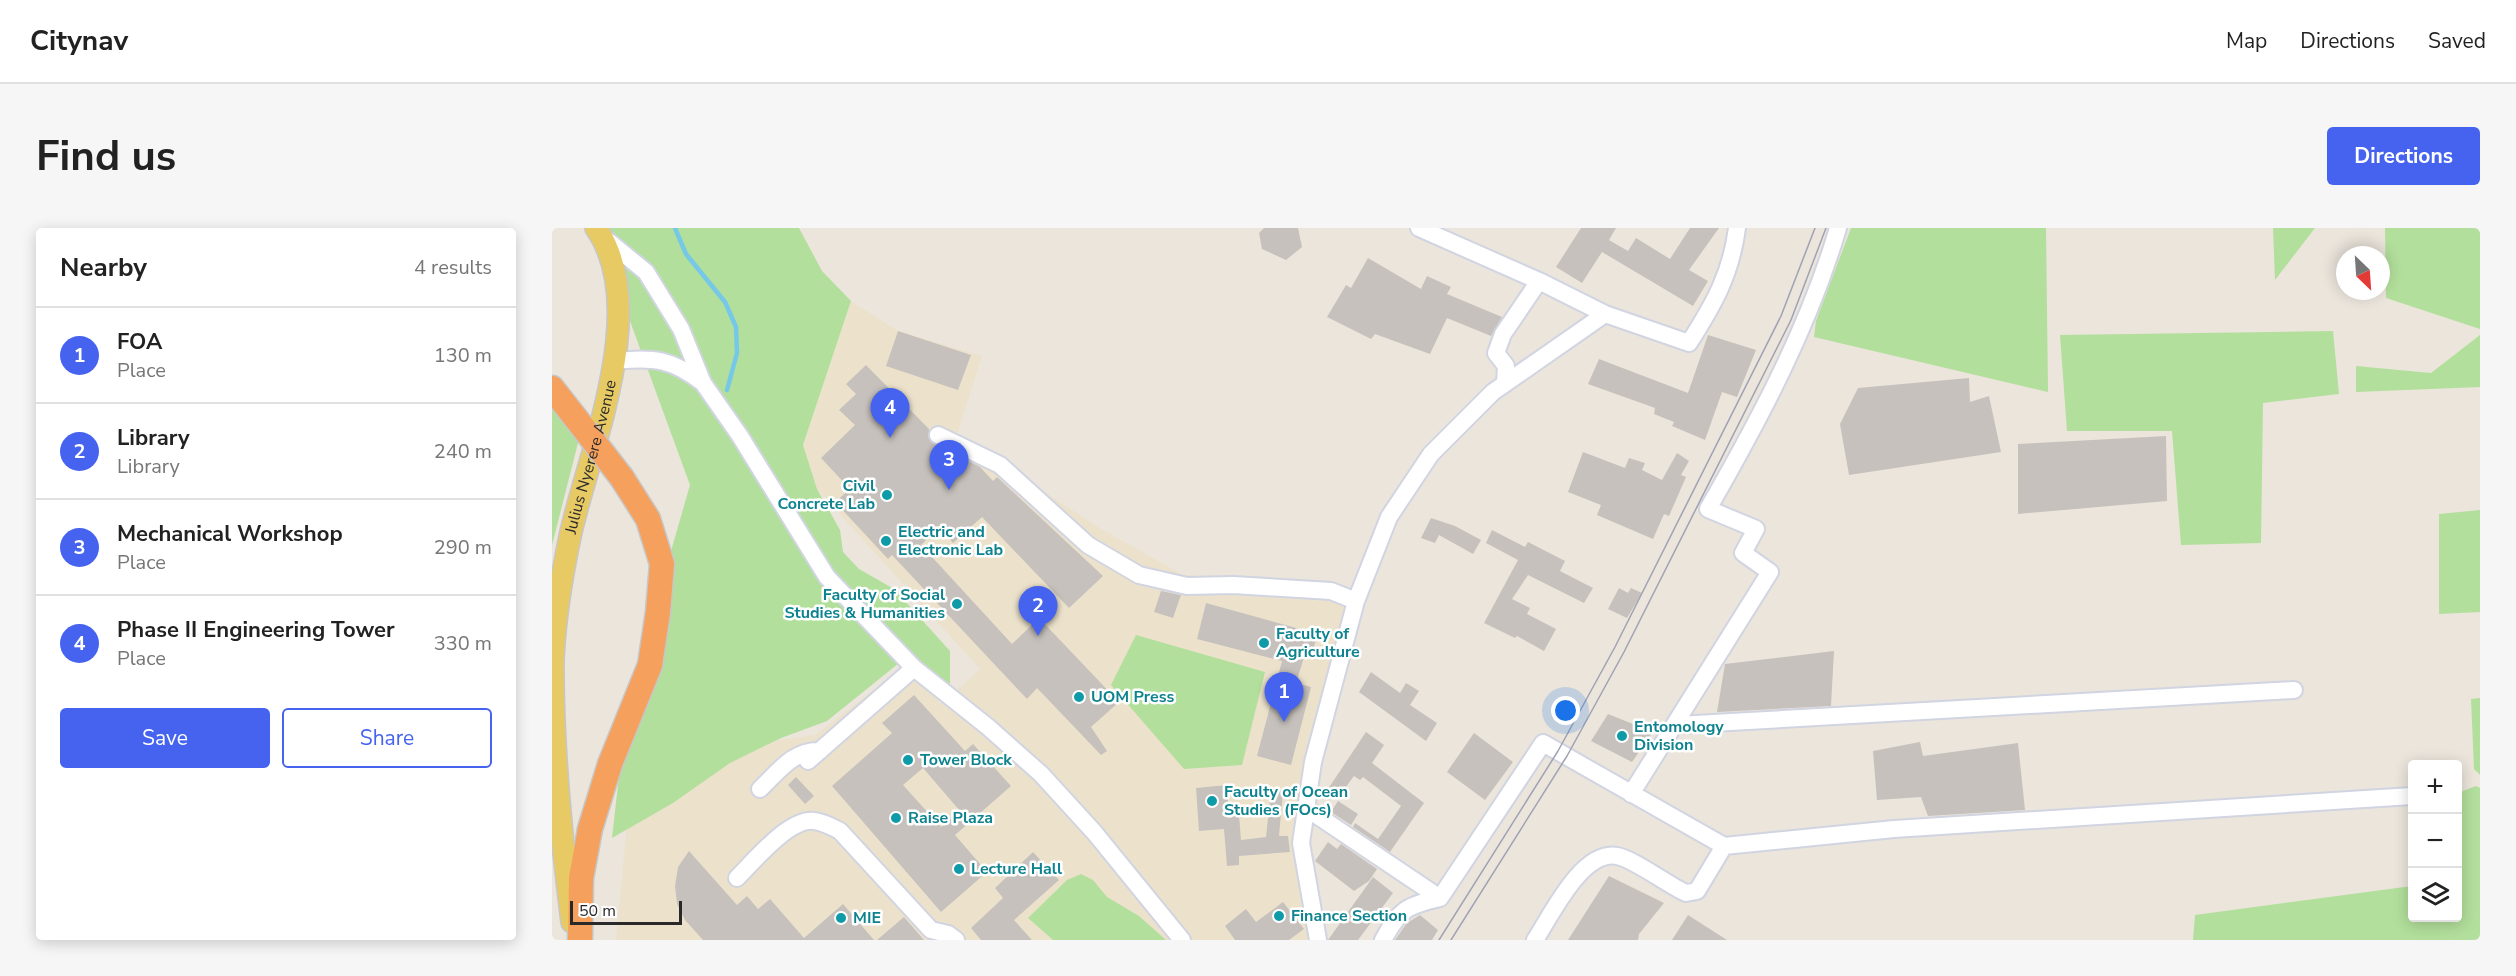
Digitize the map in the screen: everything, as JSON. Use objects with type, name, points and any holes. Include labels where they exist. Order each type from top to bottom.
[{"type":"highway","points":[[552,388],[622,478],[648,519],[663,564],[650,665],[610,764],[590,829],[581,878],[580,940]]},
{"type":"main road","name":"Julius Nyerere Avenue","points":[[575,940],[556,788],[553,659],[560,586],[571,531],[616,361],[617,306],[613,271],[598,232]]},
{"type":"street","points":[[1419,228],[1539,281],[1605,314],[1689,343],[1719,297],[1733,253],[1737,228]]},
{"type":"street","points":[[1631,794],[1677,725],[1770,572],[1743,553],[1756,529],[1708,509],[1767,400],[1800,329],[1838,228]]},
{"type":"street","points":[[598,232],[645,272],[681,329],[704,383],[740,436],[827,578],[914,668],[988,727],[1041,774],[1094,832],[1182,940]]},
{"type":"street","points":[[1505,383],[1506,366],[1496,353],[1503,334],[1539,281]]},
{"type":"street","points":[[1318,940],[1301,843],[1313,762],[1356,601],[1389,517],[1431,453],[1493,392],[1605,314]]},
{"type":"street","points":[[616,361],[642,358],[666,361],[682,367],[704,383]]},
{"type":"street","points":[[938,435],[1000,465],[1088,545],[1139,575],[1187,586],[1233,585],[1331,591],[1356,601]]},
{"type":"street","points":[[765,784],[808,755],[914,668]]},
{"type":"street","points":[[1677,725],[2294,690]]},
{"type":"street","points":[[1383,940],[1391,925],[1408,906],[1440,898],[1543,743],[1724,846],[1894,829],[2408,796]]},
{"type":"street","points":[[1306,808],[1440,898]]},
{"type":"street","points":[[736,878],[794,824],[812,820],[828,824],[840,831],[931,930],[948,934],[956,940]]},
{"type":"street","points":[[1535,940],[1583,868],[1601,857],[1619,856],[1686,893],[1697,891],[1724,846]]},
{"type":"shaded area","points":[[851,301],[898,331],[982,356],[957,435],[1100,528],[1183,575],[1347,586],[1339,632],[1306,760],[1312,940],[616,940],[628,814],[725,747],[815,735],[909,663],[941,705],[980,669],[817,489],[803,445]]},
{"type":"green space","points":[[596,228],[799,228],[822,271],[851,301],[803,445],[817,489],[840,530],[843,552],[859,569],[894,589],[950,651],[950,683],[944,695],[904,659],[827,721],[781,738],[730,763],[673,803],[612,838],[622,750],[665,572],[690,485]]},
{"type":"green space","points":[[1851,228],[2046,228],[2048,392],[1814,337],[1816,321]]},
{"type":"green space","points":[[2273,228],[2315,228],[2275,280]]},
{"type":"green space","points":[[2385,228],[2480,228],[2480,329],[2390,299],[2390,246],[2385,246]]},
{"type":"green space","points":[[2333,331],[2339,394],[2263,403],[2261,543],[2181,545],[2172,431],[2067,431],[2060,335]]},
{"type":"green space","points":[[2480,335],[2480,387],[2356,392],[2356,366],[2431,373]]},
{"type":"green space","points":[[552,406],[579,439],[552,545]]},
{"type":"green space","points":[[2480,510],[2480,612],[2439,614],[2439,514]]},
{"type":"green space","points":[[1136,635],[1265,672],[1242,765],[1184,769],[1111,685]]},
{"type":"green space","points":[[2480,698],[2480,775],[2474,769],[2471,699]]},
{"type":"green space","points":[[2476,786],[2480,788],[2480,940],[2193,940],[2195,915],[2408,887],[2408,922],[2462,922],[2462,791]]},
{"type":"green space","points":[[1081,874],[1093,880],[1107,897],[1139,916],[1166,940],[1053,940],[1028,918],[1067,880]]},
{"type":"building","points":[[1264,228],[1298,228],[1302,247],[1286,260],[1262,249],[1259,233]]},
{"type":"building","points":[[1581,228],[1616,228],[1609,240],[1628,251],[1636,238],[1670,259],[1690,228],[1719,228],[1689,270],[1708,281],[1693,306],[1602,252],[1582,283],[1556,267]]},
{"type":"building","points":[[1368,258],[1421,289],[1427,276],[1451,287],[1447,294],[1502,317],[1491,336],[1447,318],[1430,354],[1375,334],[1371,339],[1327,317],[1346,285],[1351,288]]},
{"type":"building","points":[[898,331],[971,355],[958,390],[886,366]]},
{"type":"building","points":[[1708,335],[1756,350],[1737,397],[1722,392],[1705,440],[1672,426],[1674,422],[1654,414],[1655,408],[1588,384],[1599,359],[1688,393]]},
{"type":"building","points":[[866,365],[929,429],[930,441],[980,467],[993,481],[997,477],[1103,576],[1069,608],[982,517],[953,543],[939,528],[921,545],[1012,644],[1039,618],[1119,702],[1091,727],[1107,751],[1101,755],[1037,688],[1027,699],[892,555],[888,559],[835,502],[850,489],[821,458],[855,425],[839,410],[856,394],[846,384]]},
{"type":"building","points":[[1969,378],[1970,402],[1989,396],[2001,452],[1849,475],[1840,424],[1858,388]]},
{"type":"building","points":[[2166,436],[2167,501],[2018,514],[2018,444]]},
{"type":"building","points":[[1583,452],[1625,468],[1629,458],[1645,463],[1642,470],[1662,480],[1677,453],[1689,461],[1681,475],[1686,477],[1669,516],[1664,514],[1653,539],[1597,515],[1601,505],[1568,492]]},
{"type":"building","points":[[1431,518],[1455,526],[1481,540],[1473,554],[1439,535],[1435,543],[1421,538]]},
{"type":"building","points":[[1492,530],[1525,547],[1528,542],[1565,561],[1560,571],[1593,588],[1584,603],[1528,575],[1512,599],[1530,608],[1527,614],[1556,629],[1544,651],[1517,636],[1515,638],[1484,623],[1518,560],[1486,543]]},
{"type":"building","points":[[1619,588],[1628,593],[1631,588],[1642,593],[1627,618],[1608,609]]},
{"type":"building","points":[[1161,591],[1181,595],[1173,618],[1154,612]]},
{"type":"building","points":[[1206,603],[1318,634],[1313,649],[1307,648],[1296,683],[1311,687],[1291,765],[1257,756],[1282,661],[1197,639]]},
{"type":"building","points":[[1834,651],[1831,706],[1717,712],[1725,664]]},
{"type":"building","points":[[1371,672],[1400,693],[1406,683],[1419,691],[1410,705],[1437,723],[1426,741],[1359,692]]},
{"type":"building","points":[[914,695],[965,751],[973,744],[1011,786],[955,835],[987,872],[941,912],[832,786],[892,733],[882,723]],"holes":[[[923,768],[960,811],[941,827],[903,785]]]},
{"type":"building","name":"Entomology Division","points":[[1608,714],[1653,732],[1632,762],[1591,741]]},
{"type":"building","points":[[1366,732],[1384,745],[1372,763],[1424,803],[1390,852],[1353,827],[1355,823],[1378,839],[1401,806],[1363,777],[1360,780],[1354,776],[1337,799],[1326,792]]},
{"type":"building","points":[[1474,733],[1513,762],[1485,800],[1447,772]]},
{"type":"building","points":[[1920,742],[1923,756],[2018,743],[2025,810],[1928,816],[1921,797],[1877,800],[1873,751]]},
{"type":"building","points":[[796,777],[814,796],[805,804],[788,785]]},
{"type":"building","points":[[1227,785],[1229,816],[1239,815],[1241,840],[1266,837],[1271,789],[1283,791],[1279,836],[1288,836],[1290,852],[1239,856],[1239,865],[1227,866],[1224,829],[1199,831],[1196,788]]},
{"type":"building","points":[[1338,801],[1358,814],[1351,825],[1331,812]]},
{"type":"building","points":[[1328,842],[1337,849],[1341,844],[1377,869],[1369,881],[1354,891],[1315,861]]},
{"type":"building","points":[[689,851],[737,905],[747,896],[758,909],[770,899],[804,938],[843,904],[874,940],[703,940],[685,920],[677,904],[675,886],[678,867]]},
{"type":"building","points":[[1033,852],[1059,880],[1014,920],[1032,940],[981,940],[971,928],[1003,898],[995,888]]},
{"type":"building","points":[[1609,876],[1664,903],[1639,934],[1638,940],[1568,940]]},
{"type":"building","points":[[1373,877],[1393,893],[1358,940],[1328,940]]},
{"type":"building","name":"Finance Section","points":[[1283,902],[1304,929],[1289,940],[1235,940],[1225,926],[1246,909],[1256,922]]},
{"type":"building","points":[[1420,915],[1438,930],[1432,940],[1395,940],[1407,923]]},
{"type":"building","points":[[1688,915],[1727,940],[1672,940]]},
{"type":"building","points":[[904,917],[924,940],[877,940]]},
{"type":"waterway","points":[[675,228],[686,254],[725,302],[736,327],[737,353],[727,390]]},
{"type":"tram line","points":[[1439,940],[1558,751],[1615,647],[1781,316],[1815,228]]},
{"type":"tram line","points":[[1451,940],[1567,756],[1624,652],[1791,320],[1826,228]]},
{"type":"place","name":"Phase II Engineering Tower","points":[[890,438]]},
{"type":"place","name":"Mechanical Workshop","points":[[949,490]]},
{"type":"place","name":"Civil Concrete Lab","points":[[887,495]]},
{"type":"place","name":"Electric and Electronic Lab","points":[[886,541]]},
{"type":"place","name":"Faculty of Social Studies & Humanities","points":[[957,604]]},
{"type":"place","name":"Library","points":[[1038,636]]},
{"type":"place","name":"Faculty of Agriculture","points":[[1264,643]]},
{"type":"place","name":"UOM Press","points":[[1079,697]]},
{"type":"place","name":"FOA","points":[[1284,722]]},
{"type":"place","name":"Entomology Division","points":[[1622,736]]},
{"type":"place","name":"Tower Block","points":[[908,760]]},
{"type":"place","name":"Faculty of Ocean Studies (FOcs)","points":[[1212,801]]},
{"type":"place","name":"Raise Plaza","points":[[896,818]]},
{"type":"place","name":"Lecture Hall","points":[[959,869]]},
{"type":"place","name":"Finance Section","points":[[1279,916]]},
{"type":"place","name":"MIE","points":[[841,918]]}]
